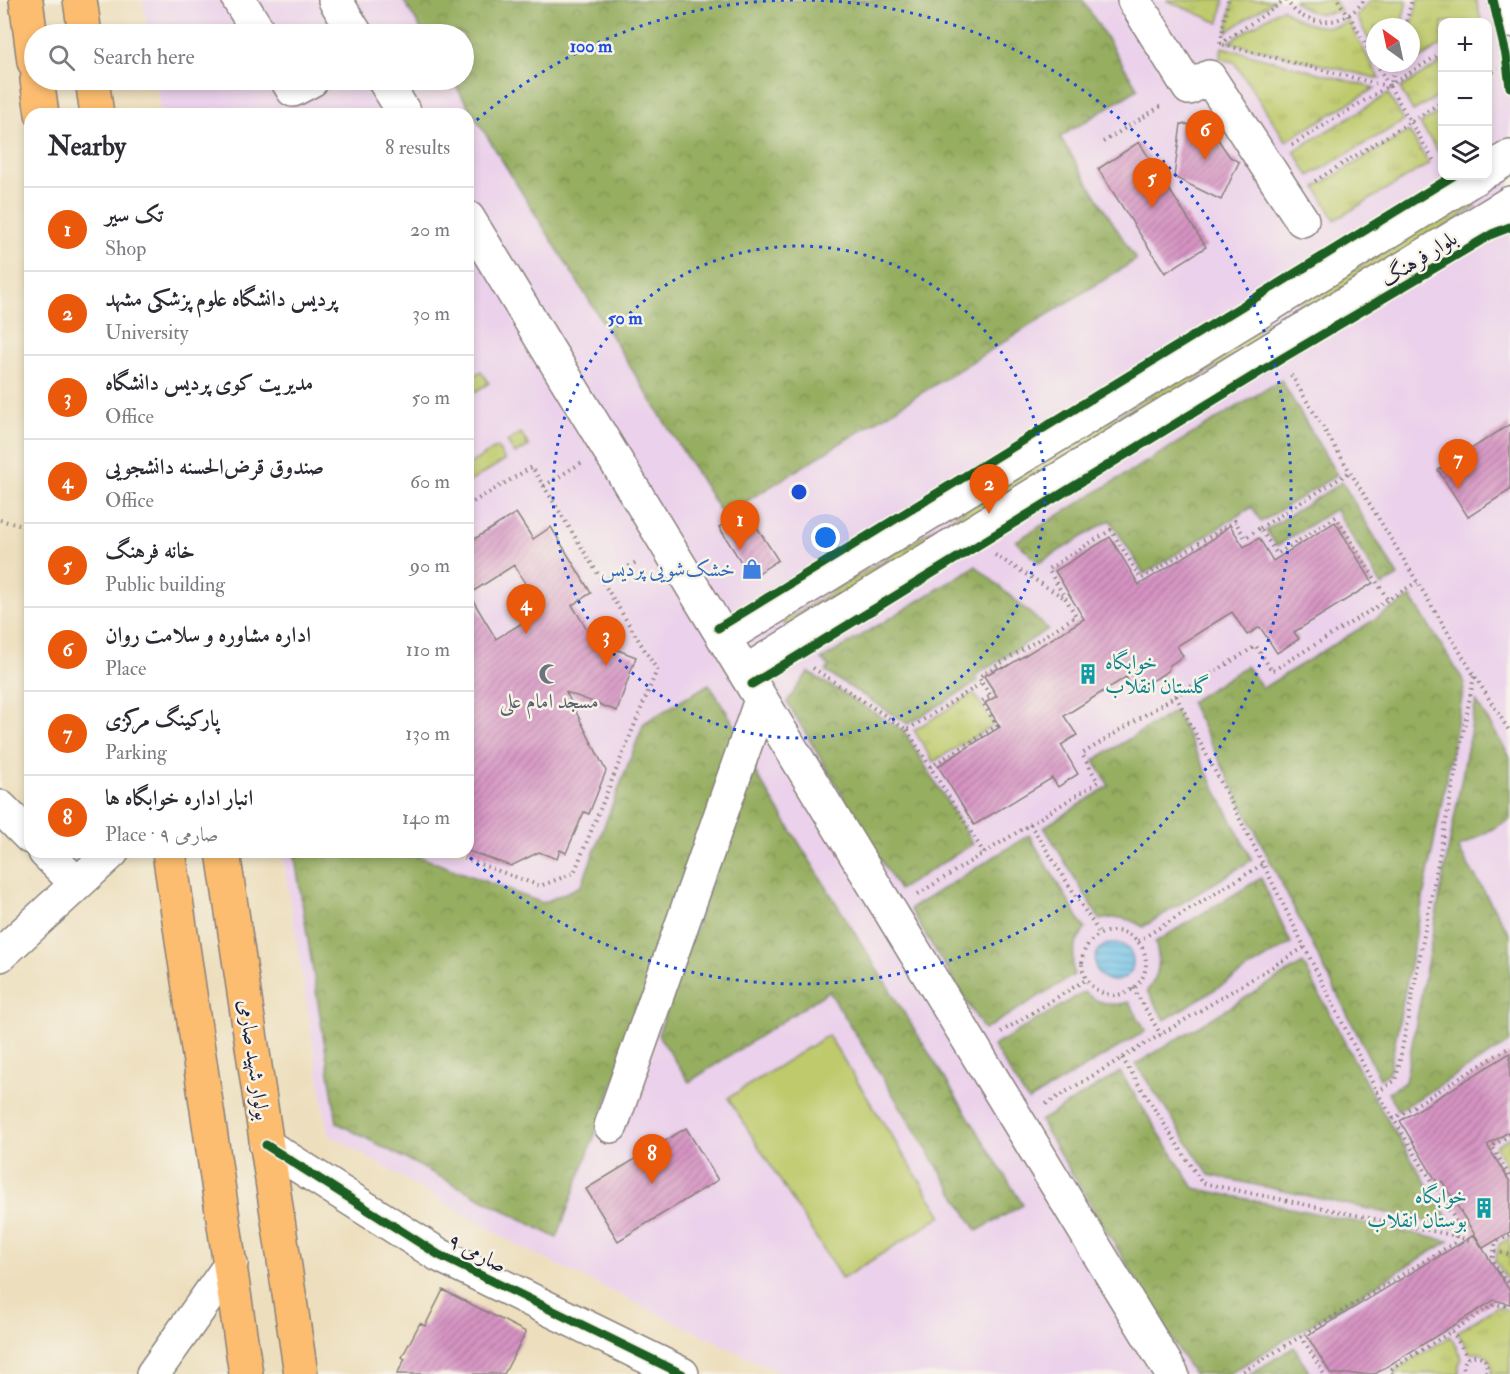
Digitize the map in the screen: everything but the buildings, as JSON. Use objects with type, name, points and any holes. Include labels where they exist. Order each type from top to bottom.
[{"type":"main road","points":[[26,0],[29,24]]},
{"type":"main road","points":[[80,0],[84,24]]},
{"type":"main road","points":[[38,90],[41,108]]},
{"type":"main road","points":[[93,90],[96,108]]},
{"type":"main road","points":[[170,858],[246,1374]]},
{"type":"main road","name":"بولوار شهید صارمی","points":[[224,858],[301,1374]]},
{"type":"street","points":[[239,0],[254,24]]},
{"type":"street","points":[[335,0],[350,24]]},
{"type":"street","points":[[1134,0],[1189,88],[1209,76],[1302,220]]},
{"type":"street","points":[[1505,0],[1510,21]]},
{"type":"street","points":[[390,90],[401,108]]},
{"type":"street","points":[[1492,168],[1510,157]]},
{"type":"street","name":"بلوار فرهنگ","points":[[724,638],[1472,180]]},
{"type":"street","name":"بلوار فرهنگ","points":[[745,672],[1510,203]]},
{"type":"street","points":[[474,228],[1172,1374]]},
{"type":"street","points":[[610,1126],[762,700]]},
{"type":"street","points":[[0,807],[24,831]]},
{"type":"street","points":[[51,858],[77,884]]},
{"type":"street","points":[[0,955],[105,858]]},
{"type":"street","name":"صارمی ۹","points":[[266,1145],[439,1255],[682,1374]]},
{"type":"street","points":[[153,1374],[231,1264]]},
{"type":"path","points":[[1220,44],[1228,0]]},
{"type":"path","points":[[1211,50],[1286,0],[1295,11],[1308,19],[1322,22],[1336,21],[1348,15],[1364,0]]},
{"type":"path","points":[[1338,0],[1366,45]]},
{"type":"path","points":[[1407,18],[1412,0]]},
{"type":"path","points":[[1220,44],[1389,87]]},
{"type":"path","points":[[1284,150],[1438,56]]},
{"type":"path","points":[[1492,72],[1498,68]]},
{"type":"path","points":[[1381,72],[1437,167]]},
{"type":"path","points":[[1389,87],[1393,72]]},
{"type":"path","points":[[1103,142],[1189,88]]},
{"type":"path","points":[[1306,186],[1438,105]]},
{"type":"path","points":[[1275,348],[1510,732]]},
{"type":"path","points":[[544,486],[607,447]]},
{"type":"path","points":[[463,858],[540,886],[574,873],[657,670],[532,467],[474,502]]},
{"type":"path","points":[[930,767],[997,726],[982,701],[991,696],[979,677],[1076,616],[1048,569],[1111,530],[1142,579],[1234,521],[1245,538],[1350,472]]},
{"type":"path","points":[[1260,528],[1277,554],[1336,517],[1388,600]]},
{"type":"path","points":[[0,520],[24,526]]},
{"type":"path","points":[[987,550],[1066,599]]},
{"type":"path","points":[[603,582],[635,563]]},
{"type":"path","points":[[918,894],[1098,782],[1082,754],[1256,646],[1272,671],[1417,582]]},
{"type":"path","points":[[804,663],[907,730],[984,853]]},
{"type":"path","points":[[1377,1092],[1396,1080],[1474,675]]},
{"type":"path","points":[[907,730],[982,683]]},
{"type":"path","points":[[1176,696],[1377,1092],[1459,1226],[1454,1243],[1239,1374]]},
{"type":"path","points":[[1030,824],[1100,934]]},
{"type":"path","points":[[1138,941],[1263,864]]},
{"type":"path","points":[[1121,931],[1138,941],[1144,950],[1145,971],[1141,981],[1124,993],[1113,995],[1094,988],[1083,970],[1085,949],[1100,934],[1121,931]]},
{"type":"path","points":[[1018,1121],[1305,947]]},
{"type":"path","points":[[974,1049],[1087,979]]},
{"type":"path","points":[[1133,988],[1161,1035]]},
{"type":"path","points":[[1394,1119],[1510,1047]]},
{"type":"path","points":[[1122,1058],[1202,1183],[1456,1236],[1473,1242]]},
{"type":"path","points":[[1510,1135],[1492,1146],[1510,1177]]},
{"type":"path","points":[[1510,1235],[1497,1242],[1492,1260],[1506,1281],[1510,1281]]},
{"type":"path","points":[[1495,1251],[1510,1255]]},
{"type":"path","points":[[1392,1374],[1390,1370],[1495,1304],[1510,1307]]},
{"type":"path","points":[[1452,1331],[1468,1358]]},
{"type":"path","points":[[1301,1336],[1324,1374]]},
{"type":"path","points":[[1465,1374],[1463,1366],[1468,1358],[1478,1355],[1484,1359],[1487,1366],[1485,1374]]},
{"type":"shaded area","points":[[143,0],[1510,0],[1510,1374],[783,1374],[520,1247],[328,1134],[283,858],[474,858],[474,108],[160,108],[157,90],[474,90],[474,24],[147,24]]},
{"type":"green space","points":[[403,0],[1083,0],[1138,89],[1060,137],[1136,260],[723,516],[474,115],[474,108],[469,108],[458,90],[474,90],[474,24],[418,24]]},
{"type":"green space","points":[[1166,0],[1224,0],[1219,23]]},
{"type":"green space","points":[[1233,0],[1274,0],[1227,32]]},
{"type":"green space","points":[[1294,0],[1334,0],[1341,10],[1315,13],[1304,9]]},
{"type":"green space","points":[[1371,0],[1407,0],[1403,18],[1366,18],[1366,34],[1356,16]]},
{"type":"green space","points":[[1418,0],[1476,0],[1480,18],[1438,18],[1438,47],[1420,59],[1420,18],[1414,18]]},
{"type":"green space","points":[[1282,8],[1305,22],[1322,27],[1331,27],[1348,21],[1366,54],[1366,72],[1376,72],[1380,79],[1229,42]]},
{"type":"green space","points":[[1222,47],[1375,88],[1286,141],[1234,62],[1220,59]]},
{"type":"green space","points":[[1438,64],[1438,96],[1413,111],[1400,88]]},
{"type":"green space","points":[[1388,94],[1404,121],[1309,176],[1294,151]]},
{"type":"green space","points":[[1438,113],[1438,151],[1420,124]]},
{"type":"green space","points":[[1409,131],[1429,164],[1335,220],[1316,187]]},
{"type":"green space","points":[[1470,198],[1476,207],[789,631],[783,622]]},
{"type":"green space","points":[[481,371],[489,383],[475,392],[474,375]]},
{"type":"green space","points":[[1281,380],[1337,475],[1261,522],[1252,507],[1144,574],[1110,520],[1039,563],[1016,541]]},
{"type":"green space","points":[[521,433],[529,446],[515,454],[507,442]]},
{"type":"green space","points":[[497,447],[505,460],[474,479],[474,461]]},
{"type":"green space","points":[[1342,482],[1398,576],[1382,586],[1335,509],[1277,546],[1266,530]]},
{"type":"green space","points":[[976,566],[1048,629],[975,676],[978,682],[908,724],[826,672],[829,665],[821,660]]},
{"type":"green space","points":[[1411,597],[1465,683],[1389,1073],[1380,1079],[1190,702],[1246,666],[1263,688]]},
{"type":"green space","points":[[808,672],[904,731],[973,844],[899,890],[787,702]]},
{"type":"green space","points":[[709,684],[741,735],[557,1238],[337,1123],[295,858],[423,858],[543,903],[581,886],[644,723]]},
{"type":"green space","points":[[974,693],[994,725],[933,762],[914,730]]},
{"type":"green space","points":[[1476,701],[1510,757],[1510,819],[1458,848],[1510,935],[1510,1042],[1398,1111],[1388,1093],[1405,1082]]},
{"type":"green space","points":[[1175,711],[1252,860],[1143,927],[1122,918],[1100,920],[1044,827],[1109,786],[1094,760]]},
{"type":"green space","points":[[752,767],[1023,1205],[977,1231],[829,991],[689,1082],[658,1035]]},
{"type":"green space","points":[[1029,835],[1085,929],[1074,951],[1072,963],[1074,975],[984,1030],[910,909]]},
{"type":"green space","points":[[1261,878],[1291,943],[1165,1020],[1147,991],[1155,979],[1158,968],[1155,942]]},
{"type":"green space","points":[[1303,963],[1373,1096],[1453,1227],[1209,1175],[1136,1064]]},
{"type":"green space","points":[[1084,992],[1105,1003],[1129,1002],[1146,1031],[1028,1101],[993,1046]]},
{"type":"green space","points":[[828,1035],[942,1216],[842,1279],[728,1098]]},
{"type":"green space","points":[[1120,1072],[1194,1188],[1449,1241],[1229,1374],[1193,1374],[1040,1121]]},
{"type":"green space","points":[[1510,1137],[1510,1172],[1495,1146]]},
{"type":"green space","points":[[1510,1238],[1510,1279],[1506,1278],[1495,1260],[1499,1244]]},
{"type":"green space","points":[[1496,1307],[1510,1310],[1510,1374],[1491,1374],[1490,1360],[1484,1354],[1470,1353],[1457,1332]]},
{"type":"green space","points":[[1450,1336],[1462,1358],[1459,1374],[1395,1374],[1394,1371]]},
{"type":"green space","points":[[1294,1347],[1310,1374],[1250,1374]]},
{"type":"water","points":[[1114,943],[1127,949],[1133,962],[1127,975],[1114,981],[1101,975],[1095,962],[1101,949]]},
{"type":"cycle path","points":[[1493,0],[1506,55],[1510,87]]},
{"type":"cycle path","points":[[718,628],[1446,180]]},
{"type":"cycle path","points":[[752,684],[1281,359],[1492,234],[1510,227]]},
{"type":"cycle path","points":[[266,1145],[439,1255],[682,1374]]},
{"type":"place","name":"اداره مشاوره و سلامت روان","points":[[1205,160]]},
{"type":"place","name":"خانه فرهنگ","points":[[1152,208]]},
{"type":"place","name":"پارکینگ مرکزی","points":[[1458,489]]},
{"type":"place","name":"پردیس دانشگاه علوم پزشکی مشهد","points":[[989,514]]},
{"type":"place","name":"تک سیر","points":[[740,550]]},
{"type":"place","name":"خشک‌شویی پردیس","points":[[752,569]]},
{"type":"place","name":"صندوق قرض‌الحسنه دانشجویی","points":[[526,634]]},
{"type":"place","name":"مدیریت کوی پردیس دانشگاه","points":[[606,666]]},
{"type":"place","name":"مسجد امام علی","points":[[549,674]]},
{"type":"place","name":"خوابگاه گلستان انقلاب","points":[[1088,674]]},
{"type":"place","name":"انبار اداره خوابگاه ها","points":[[652,1184]]},
{"type":"place","name":"خوابگاه بوستان انقلاب","points":[[1484,1208]]}]
